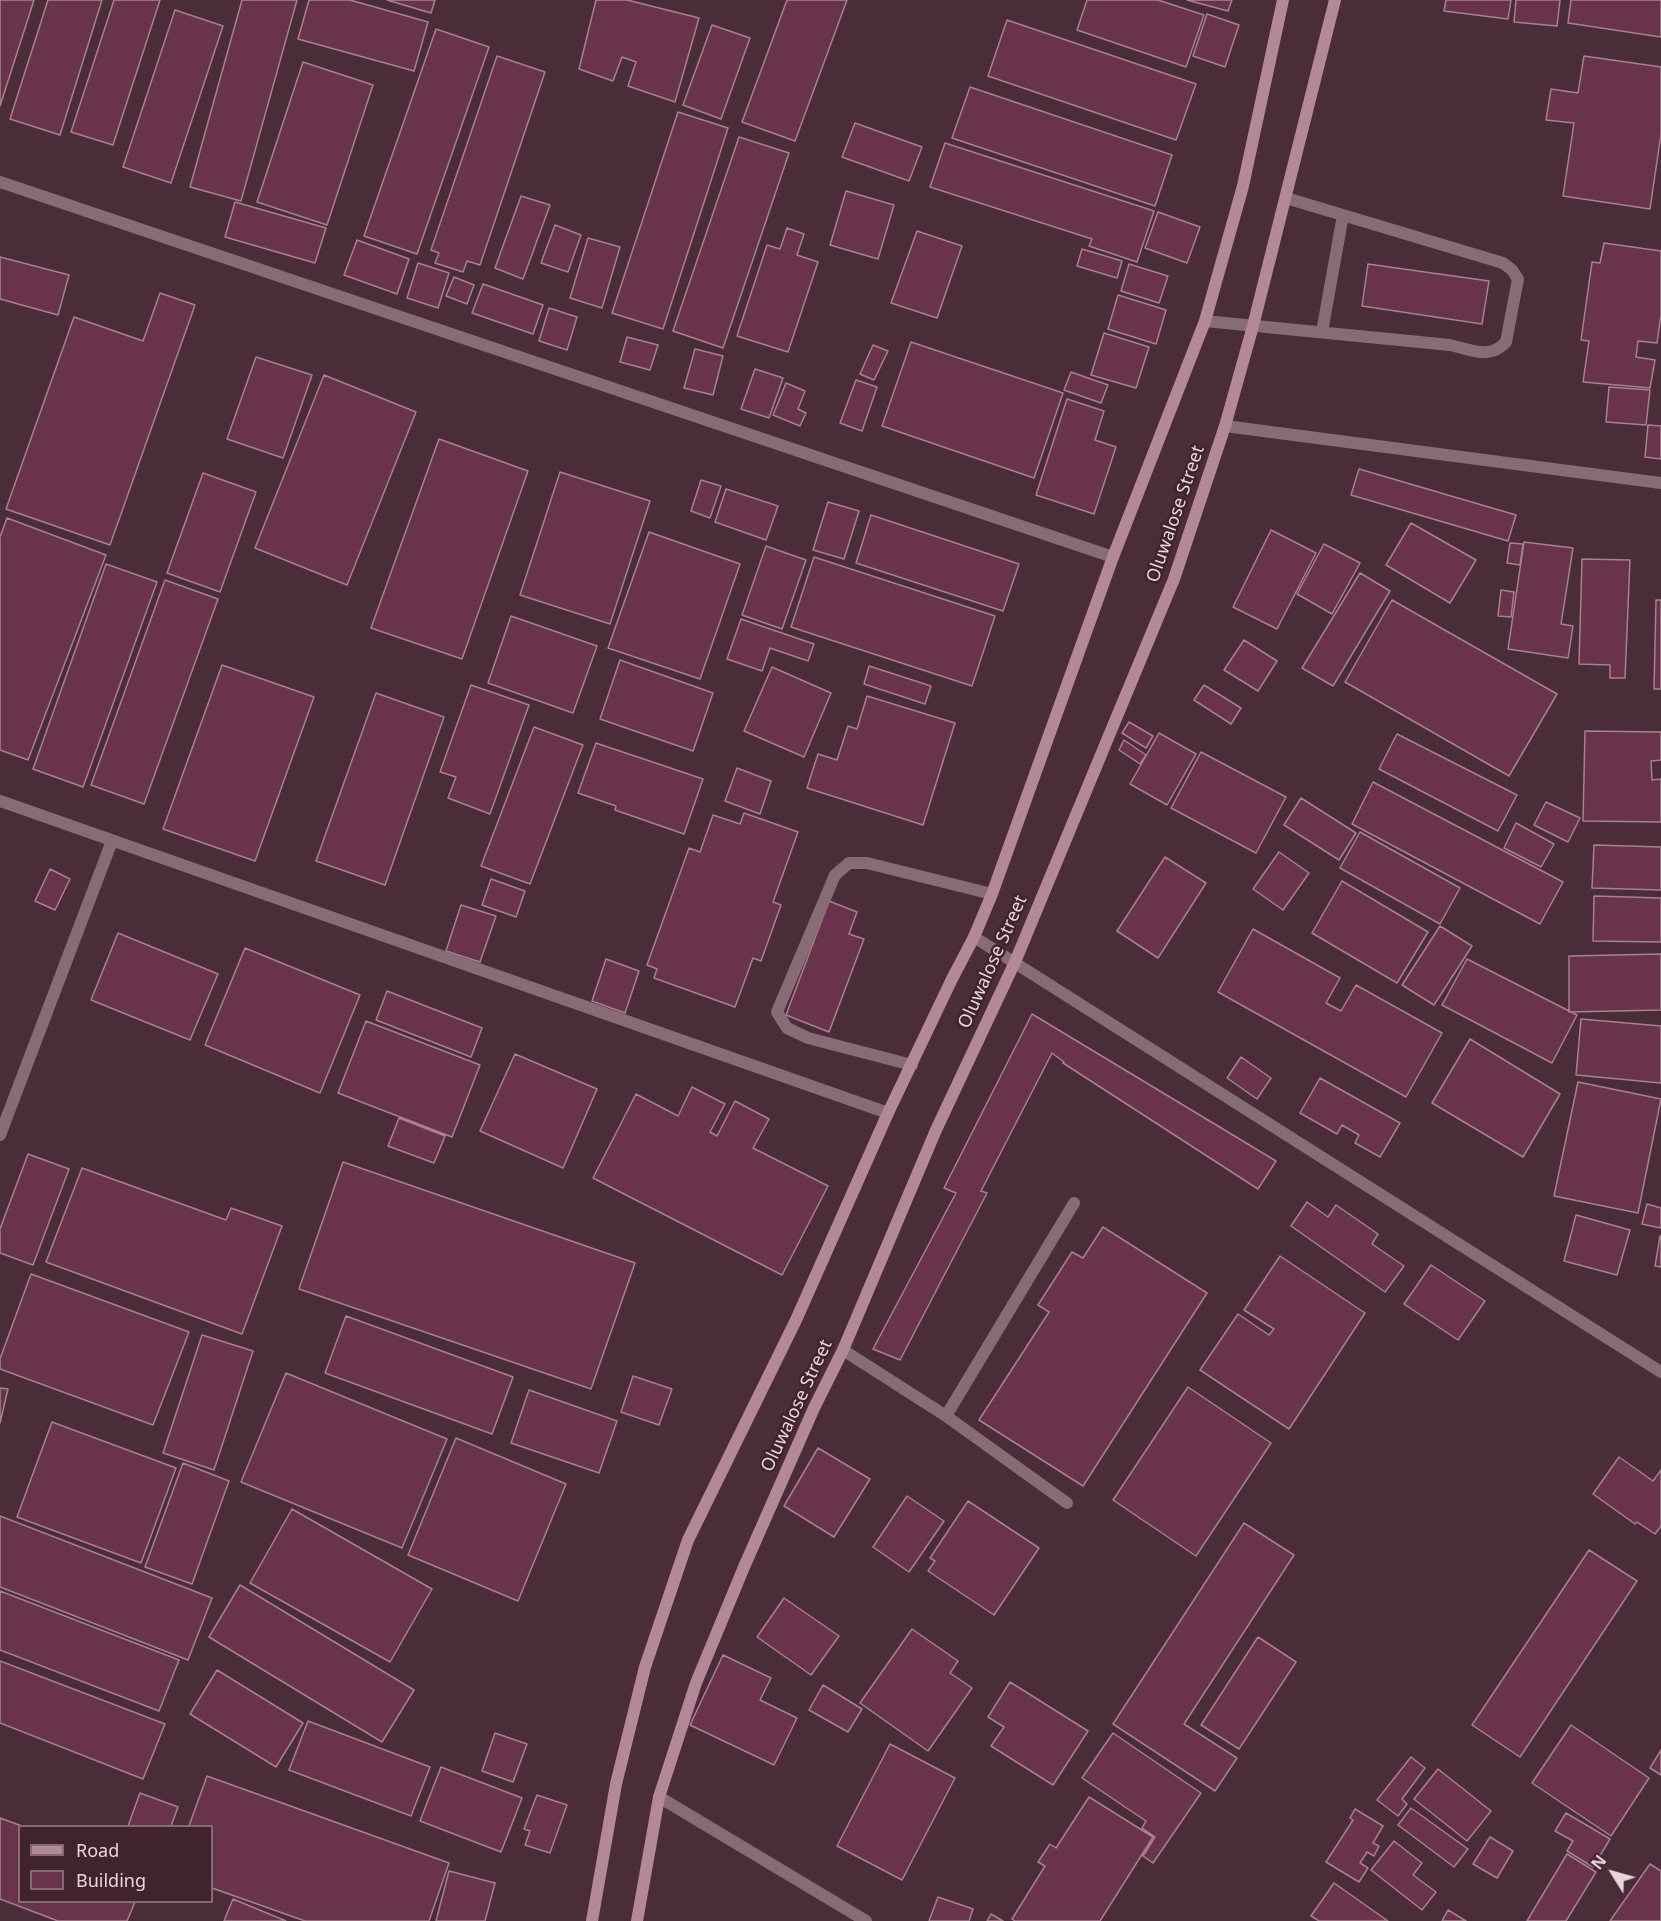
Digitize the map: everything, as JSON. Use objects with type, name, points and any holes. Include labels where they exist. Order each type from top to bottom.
[{"type":"street","name":"Oluwalose Street","points":[[592,1921],[616,1784],[642,1677],[688,1540],[796,1320],[888,1113],[992,894],[1113,557],[1205,321],[1243,186],[1283,0]]},
{"type":"street","name":"Oluwalose Street","points":[[637,1921],[659,1797],[696,1683],[814,1408],[843,1350],[936,1130],[1015,962],[1174,579],[1225,426],[1253,326],[1335,0]]},
{"type":"street","points":[[0,182],[1113,557]]},
{"type":"street","points":[[1205,321],[1450,345],[1486,354],[1500,348],[1506,342],[1518,279],[1503,263],[1286,198]]},
{"type":"street","points":[[1322,332],[1344,215]]},
{"type":"street","points":[[1225,426],[1661,483]]},
{"type":"street","points":[[0,801],[888,1113]]},
{"type":"street","points":[[0,1135],[112,841]]},
{"type":"street","points":[[912,1065],[808,1038],[787,1028],[777,1012],[835,875],[849,863],[867,863],[992,894]]},
{"type":"street","points":[[974,936],[1661,1372]]},
{"type":"street","points":[[946,1416],[1074,1203]]},
{"type":"street","points":[[843,1350],[946,1416],[1067,1503]]},
{"type":"street","points":[[659,1797],[866,1921]]},
{"type":"building","points":[[0,0],[34,0],[0,106]]},
{"type":"building","points":[[48,0],[102,0],[60,135],[10,119]]},
{"type":"building","points":[[114,0],[160,0],[113,145],[71,132]]},
{"type":"building","points":[[242,0],[297,0],[241,201],[190,187]]},
{"type":"building","points":[[309,0],[350,0],[428,22],[414,71],[298,39]]},
{"type":"building","points":[[387,0],[435,0],[431,13]]},
{"type":"building","points":[[596,0],[627,0],[699,18],[675,102],[628,86],[636,62],[622,57],[613,81],[579,69]]},
{"type":"building","points":[[787,0],[847,0],[795,141],[742,122]]},
{"type":"building","points":[[1087,0],[1158,0],[1204,15],[1186,67],[1077,30]]},
{"type":"building","points":[[1187,0],[1232,0],[1228,11]]},
{"type":"building","points":[[1446,0],[1511,0],[1508,19],[1444,11]]},
{"type":"building","points":[[1516,0],[1560,0],[1557,26],[1514,22]]},
{"type":"building","points":[[1571,0],[1661,0],[1661,37],[1568,23]]},
{"type":"building","points":[[175,10],[223,26],[171,183],[123,167]]},
{"type":"building","points":[[1207,14],[1239,25],[1225,67],[1193,56]]},
{"type":"building","points":[[1007,20],[1196,84],[1176,140],[988,76]]},
{"type":"building","points":[[712,25],[750,38],[721,119],[683,105]]},
{"type":"building","points":[[436,29],[489,47],[417,254],[364,236]]},
{"type":"building","points":[[497,56],[545,72],[480,265],[467,261],[463,272],[435,263],[439,253],[431,250]]},
{"type":"building","points":[[1584,56],[1661,67],[1661,134],[1650,209],[1563,196],[1574,123],[1546,120],[1551,89],[1578,93]]},
{"type":"building","points":[[303,62],[373,85],[327,225],[257,202]]},
{"type":"building","points":[[970,87],[1172,155],[1155,206],[952,138]]},
{"type":"building","points":[[678,112],[728,128],[663,329],[612,313]]},
{"type":"building","points":[[855,123],[922,147],[909,181],[842,157]]},
{"type":"building","points":[[739,137],[789,153],[723,348],[673,331]]},
{"type":"building","points":[[945,143],[1154,211],[1137,262],[1089,246],[1092,239],[930,187]]},
{"type":"building","points":[[846,191],[894,205],[878,259],[830,245]]},
{"type":"building","points":[[521,196],[550,205],[523,279],[495,268]]},
{"type":"building","points":[[235,202],[326,228],[315,263],[225,237]]},
{"type":"building","points":[[1158,212],[1200,227],[1187,263],[1145,248]]},
{"type":"building","points":[[555,225],[581,235],[568,272],[541,263]]},
{"type":"building","points":[[787,228],[804,234],[797,255],[818,262],[788,352],[737,336],[767,245],[780,249]]},
{"type":"building","points":[[917,231],[962,246],[937,318],[891,303]]},
{"type":"building","points":[[588,238],[620,247],[602,308],[570,298]]},
{"type":"building","points":[[357,240],[409,259],[397,294],[344,275]]},
{"type":"building","points":[[1604,243],[1661,251],[1661,315],[1657,343],[1638,341],[1636,357],[1655,360],[1650,388],[1583,382],[1589,341],[1581,340],[1592,262],[1600,263]]},
{"type":"building","points":[[1082,249],[1122,261],[1117,278],[1077,266]]},
{"type":"building","points":[[0,257],[69,275],[58,315],[0,299]]},
{"type":"building","points":[[418,263],[449,273],[438,308],[407,298]]},
{"type":"building","points":[[1129,264],[1168,276],[1159,303],[1121,291]]},
{"type":"building","points":[[1368,264],[1489,281],[1482,324],[1362,306]]},
{"type":"building","points":[[454,277],[474,285],[467,304],[446,296]]},
{"type":"building","points":[[483,284],[543,305],[533,334],[472,313]]},
{"type":"building","points":[[160,293],[195,305],[110,545],[6,509],[74,317],[143,341]]},
{"type":"building","points":[[1118,295],[1166,310],[1156,344],[1108,329]]},
{"type":"building","points":[[549,308],[577,317],[567,350],[539,341]]},
{"type":"building","points":[[1104,333],[1149,347],[1136,388],[1091,375]]},
{"type":"building","points":[[627,337],[658,345],[650,370],[620,362]]},
{"type":"building","points":[[911,342],[1063,393],[1034,478],[882,426]]},
{"type":"building","points":[[873,345],[888,351],[874,380],[860,374]]},
{"type":"building","points":[[695,349],[723,356],[713,395],[684,388]]},
{"type":"building","points":[[256,357],[312,375],[283,458],[227,439]]},
{"type":"building","points":[[755,369],[783,378],[769,418],[741,409]]},
{"type":"building","points":[[1071,372],[1108,385],[1101,403],[1064,390]]},
{"type":"building","points":[[324,375],[416,412],[347,585],[255,548]]},
{"type":"building","points":[[856,380],[877,387],[862,431],[840,423]]},
{"type":"building","points":[[786,383],[805,391],[798,409],[806,413],[800,426],[773,415]]},
{"type":"building","points":[[1609,387],[1650,390],[1646,425],[1606,422]]},
{"type":"building","points":[[1067,399],[1104,411],[1095,440],[1116,447],[1094,514],[1036,495]]},
{"type":"building","points":[[1648,425],[1661,426],[1661,459],[1645,457]]},
{"type":"building","points":[[439,439],[528,471],[462,659],[371,628]]},
{"type":"building","points":[[1359,469],[1516,515],[1508,541],[1351,495]]},
{"type":"building","points":[[560,472],[650,501],[610,624],[520,595]]},
{"type":"building","points":[[203,473],[256,492],[220,592],[167,573]]},
{"type":"building","points":[[701,480],[721,486],[710,518],[691,511]]},
{"type":"building","points":[[726,489],[778,506],[766,540],[715,522]]},
{"type":"building","points":[[828,502],[859,511],[844,559],[813,550]]},
{"type":"building","points":[[871,515],[1019,564],[1003,611],[856,563]]},
{"type":"building","points":[[7,518],[106,555],[28,760],[0,750],[0,537]]},
{"type":"building","points":[[1411,523],[1476,560],[1450,603],[1386,565]]},
{"type":"building","points":[[1271,530],[1316,553],[1277,629],[1233,607]]},
{"type":"building","points":[[649,532],[740,564],[700,679],[608,648]]},
{"type":"building","points":[[1524,542],[1573,548],[1561,624],[1573,626],[1568,658],[1508,649]]},
{"type":"building","points":[[1510,543],[1523,544],[1520,565],[1507,563]]},
{"type":"building","points":[[1324,544],[1360,563],[1332,614],[1297,594]]},
{"type":"building","points":[[766,546],[806,560],[782,629],[742,615]]},
{"type":"building","points":[[814,557],[995,616],[972,686],[791,627]]},
{"type":"building","points":[[1582,559],[1630,560],[1625,678],[1610,678],[1610,665],[1579,664]]},
{"type":"building","points":[[106,564],[157,582],[83,787],[33,769]]},
{"type":"building","points":[[1360,573],[1390,591],[1333,686],[1302,668]]},
{"type":"building","points":[[165,580],[218,599],[144,804],[91,785]]},
{"type":"building","points":[[1501,590],[1514,592],[1511,617],[1498,616]]},
{"type":"building","points":[[1392,600],[1557,694],[1509,776],[1345,682]]},
{"type":"building","points":[[1656,600],[1661,600],[1661,689],[1654,689]]},
{"type":"building","points":[[511,616],[597,646],[573,713],[488,683]]},
{"type":"building","points":[[741,619],[814,644],[808,661],[770,648],[762,671],[727,659]]},
{"type":"building","points":[[1244,640],[1277,661],[1258,691],[1224,670]]},
{"type":"building","points":[[620,660],[713,693],[693,751],[600,719]]},
{"type":"building","points":[[222,665],[314,697],[255,861],[163,829]]},
{"type":"building","points":[[869,666],[931,686],[925,704],[864,684]]},
{"type":"building","points":[[772,667],[831,693],[804,757],[744,731]]},
{"type":"building","points":[[471,685],[529,705],[490,814],[448,798],[456,777],[440,772]]},
{"type":"building","points":[[1204,685],[1241,708],[1231,724],[1194,700]]},
{"type":"building","points":[[376,693],[444,717],[385,885],[316,861]]},
{"type":"building","points":[[867,696],[955,723],[923,825],[807,788],[818,754],[837,760],[848,726],[857,729]]},
{"type":"building","points":[[1129,722],[1153,736],[1146,748],[1122,733]]},
{"type":"building","points":[[534,727],[583,745],[530,884],[481,866]]},
{"type":"building","points":[[1585,731],[1661,732],[1661,760],[1651,761],[1652,780],[1661,779],[1661,822],[1583,821]]},
{"type":"building","points":[[1159,733],[1196,754],[1167,805],[1130,784]]},
{"type":"building","points":[[1397,734],[1517,795],[1498,831],[1379,769]]},
{"type":"building","points":[[1124,740],[1146,755],[1140,764],[1119,750]]},
{"type":"building","points":[[596,743],[703,779],[684,834],[615,810],[616,806],[578,793]]},
{"type":"building","points":[[1201,752],[1286,797],[1256,853],[1171,808]]},
{"type":"building","points":[[737,768],[771,781],[760,814],[725,801]]},
{"type":"building","points":[[1373,782],[1563,882],[1540,924],[1352,824]]},
{"type":"building","points":[[1301,798],[1356,833],[1339,860],[1284,825]]},
{"type":"building","points":[[1546,802],[1580,818],[1568,842],[1534,825]]},
{"type":"building","points":[[744,813],[798,832],[773,902],[781,905],[761,961],[753,958],[735,1007],[654,978],[657,969],[647,965],[689,848],[700,852],[713,815],[740,824]]},
{"type":"building","points":[[1516,823],[1554,844],[1541,867],[1504,848]]},
{"type":"building","points":[[1360,832],[1460,888],[1440,924],[1340,868]]},
{"type":"building","points":[[1594,845],[1661,847],[1661,890],[1592,888]]},
{"type":"building","points":[[1279,852],[1309,873],[1283,910],[1253,889]]},
{"type":"building","points":[[1165,857],[1206,883],[1158,958],[1117,931]]},
{"type":"building","points":[[50,869],[70,879],[55,910],[35,901]]},
{"type":"building","points":[[491,879],[525,891],[516,917],[482,905]]},
{"type":"building","points":[[1342,881],[1428,932],[1397,983],[1312,933]]},
{"type":"building","points":[[1594,896],[1661,898],[1661,942],[1593,941]]},
{"type":"building","points":[[829,901],[857,912],[849,934],[864,939],[829,1032],[786,1015]]},
{"type":"building","points":[[461,905],[496,916],[480,962],[446,951]]},
{"type":"building","points":[[1440,926],[1472,946],[1434,1005],[1402,985]]},
{"type":"building","points":[[1253,929],[1340,978],[1326,1003],[1341,1011],[1356,985],[1442,1033],[1406,1097],[1218,992]]},
{"type":"building","points":[[118,933],[218,974],[190,1040],[91,1000]]},
{"type":"building","points":[[245,948],[360,995],[320,1093],[205,1045]]},
{"type":"building","points":[[1661,954],[1661,1010],[1569,1012],[1569,956]]},
{"type":"building","points":[[606,959],[639,971],[625,1013],[592,1001]]},
{"type":"building","points":[[1467,959],[1577,1015],[1552,1063],[1442,1005]]},
{"type":"building","points":[[387,991],[482,1028],[471,1057],[376,1020]]},
{"type":"building","points":[[1032,1014],[1276,1161],[1258,1189],[1063,1063],[1052,1053],[981,1191],[987,1193],[900,1360],[873,1349],[956,1193],[944,1188]]},
{"type":"building","points":[[1581,1019],[1661,1026],[1661,1083],[1576,1075]]},
{"type":"building","points":[[366,1021],[480,1065],[452,1137],[338,1093]]},
{"type":"building","points":[[1470,1039],[1560,1094],[1523,1157],[1432,1103]]},
{"type":"building","points":[[515,1054],[597,1089],[563,1168],[480,1131]]},
{"type":"building","points":[[1241,1057],[1271,1078],[1257,1099],[1227,1078]]},
{"type":"building","points":[[1320,1078],[1400,1123],[1380,1157],[1355,1143],[1359,1135],[1342,1125],[1337,1134],[1300,1113]]},
{"type":"building","points":[[1578,1082],[1661,1099],[1638,1213],[1554,1196]]},
{"type":"building","points":[[692,1087],[725,1104],[710,1132],[717,1136],[735,1101],[769,1119],[753,1148],[828,1186],[782,1275],[593,1178],[636,1094],[678,1116]]},
{"type":"building","points":[[399,1118],[445,1136],[434,1163],[388,1146]]},
{"type":"building","points":[[28,1154],[69,1169],[33,1265],[0,1253],[0,1229]]},
{"type":"building","points":[[343,1162],[635,1263],[591,1389],[299,1289]]},
{"type":"building","points":[[82,1168],[226,1220],[231,1208],[282,1226],[242,1334],[46,1262]]},
{"type":"building","points":[[1307,1202],[1328,1217],[1336,1205],[1378,1234],[1372,1244],[1404,1266],[1385,1292],[1291,1226]]},
{"type":"building","points":[[1647,1204],[1661,1208],[1661,1228],[1642,1224]]},
{"type":"building","points":[[1576,1215],[1630,1230],[1617,1275],[1564,1261]]},
{"type":"building","points":[[1103,1227],[1207,1293],[1083,1486],[979,1420],[1049,1312],[1038,1305],[1072,1252],[1083,1258]]},
{"type":"building","points":[[1661,1236],[1661,1267],[1655,1266]]},
{"type":"building","points":[[1280,1256],[1365,1313],[1289,1429],[1200,1370],[1238,1314],[1269,1335],[1274,1329],[1244,1310]]},
{"type":"building","points":[[1431,1265],[1485,1301],[1458,1340],[1404,1304]]},
{"type":"building","points":[[31,1274],[189,1332],[153,1425],[0,1369],[0,1359]]},
{"type":"building","points":[[346,1316],[513,1377],[492,1434],[325,1373]]},
{"type":"building","points":[[202,1335],[253,1351],[214,1470],[163,1453]]},
{"type":"building","points":[[286,1373],[447,1439],[402,1548],[241,1482]]},
{"type":"building","points":[[633,1376],[672,1389],[659,1425],[621,1412]]},
{"type":"building","points":[[1188,1387],[1271,1443],[1196,1556],[1113,1500]]},
{"type":"building","points":[[0,1388],[8,1389],[0,1423]]},
{"type":"building","points":[[529,1390],[617,1421],[599,1473],[511,1443]]},
{"type":"building","points":[[52,1422],[176,1468],[141,1563],[17,1517]]},
{"type":"building","points":[[456,1438],[566,1484],[518,1601],[408,1555]]},
{"type":"building","points":[[818,1448],[870,1479],[834,1537],[784,1506]]},
{"type":"building","points":[[1619,1457],[1653,1481],[1661,1470],[1661,1526],[1655,1534],[1637,1522],[1635,1524],[1593,1494]]},
{"type":"building","points":[[183,1463],[229,1481],[192,1584],[145,1567]]},
{"type":"building","points":[[907,1496],[944,1521],[909,1572],[873,1547]]},
{"type":"building","points":[[968,1501],[1039,1548],[994,1615],[928,1571],[935,1561],[930,1558]]},
{"type":"building","points":[[292,1509],[432,1589],[390,1662],[250,1583]]},
{"type":"building","points":[[0,1516],[212,1598],[188,1660],[0,1587]]},
{"type":"building","points":[[1244,1523],[1294,1555],[1184,1724],[1237,1758],[1215,1791],[1113,1724]]},
{"type":"building","points":[[1589,1550],[1637,1581],[1520,1757],[1472,1725]]},
{"type":"building","points":[[240,1585],[414,1690],[382,1742],[209,1637]]},
{"type":"building","points":[[0,1591],[179,1660],[159,1711],[0,1650]]},
{"type":"building","points":[[784,1598],[839,1636],[811,1675],[757,1637]]},
{"type":"building","points":[[912,1629],[958,1661],[950,1673],[972,1688],[928,1751],[860,1703]]},
{"type":"building","points":[[1258,1637],[1296,1662],[1239,1749],[1201,1725]]},
{"type":"building","points":[[723,1655],[771,1678],[760,1700],[797,1718],[774,1765],[690,1725]]},
{"type":"building","points":[[0,1661],[165,1724],[143,1779],[0,1723]]},
{"type":"building","points":[[217,1670],[303,1723],[276,1767],[190,1714]]},
{"type":"building","points":[[1010,1682],[1088,1731],[1053,1785],[991,1746],[1004,1727],[988,1717]]},
{"type":"building","points":[[823,1685],[862,1709],[848,1732],[809,1710]]},
{"type":"building","points":[[308,1721],[430,1767],[411,1816],[289,1770]]},
{"type":"building","points":[[1571,1725],[1649,1778],[1611,1836],[1532,1783]]},
{"type":"building","points":[[495,1733],[527,1744],[513,1782],[482,1771]]},
{"type":"building","points":[[1113,1733],[1201,1793],[1153,1863],[1143,1856],[1155,1837],[1142,1828],[1146,1821],[1082,1778]]},
{"type":"building","points":[[890,1744],[955,1778],[902,1880],[837,1846]]},
{"type":"building","points":[[1661,1750],[1661,1775],[1650,1768]]},
{"type":"building","points":[[1411,1757],[1425,1768],[1402,1799],[1407,1804],[1398,1816],[1377,1800]]},
{"type":"building","points":[[441,1767],[522,1798],[501,1852],[420,1821]]},
{"type":"building","points":[[1438,1769],[1491,1811],[1467,1841],[1414,1799]]},
{"type":"building","points":[[207,1776],[449,1863],[429,1921],[305,1921],[213,1888],[213,1825],[189,1825]]},
{"type":"building","points":[[140,1793],[178,1807],[171,1825],[128,1825]]},
{"type":"building","points":[[537,1795],[567,1805],[550,1853],[525,1845],[530,1831],[524,1829]]},
{"type":"building","points":[[1089,1797],[1153,1837],[1100,1921],[1015,1921],[1012,1919],[1045,1866],[1038,1862],[1050,1844],[1056,1848]]},
{"type":"building","points":[[1411,1808],[1468,1849],[1454,1867],[1398,1825]]},
{"type":"building","points":[[1355,1809],[1383,1826],[1373,1843],[1379,1846],[1374,1856],[1367,1852],[1360,1863],[1368,1868],[1359,1882],[1326,1862],[1353,1820],[1350,1818]]},
{"type":"building","points":[[1566,1813],[1610,1839],[1593,1867],[1567,1851],[1573,1841],[1555,1831]]},
{"type":"building","points":[[0,1818],[19,1825],[18,1903],[135,1903],[127,1921],[58,1921],[0,1899]]},
{"type":"building","points":[[1490,1837],[1513,1851],[1497,1878],[1473,1864]]},
{"type":"building","points":[[1394,1841],[1422,1863],[1413,1875],[1436,1892],[1422,1910],[1371,1870]]},
{"type":"building","points":[[1567,1854],[1596,1872],[1566,1921],[1527,1921]]},
{"type":"building","points":[[1650,1864],[1661,1871],[1661,1921],[1610,1921]]},
{"type":"building","points":[[449,1871],[495,1883],[485,1921],[436,1921]]},
{"type":"building","points":[[1334,1883],[1388,1921],[1319,1921],[1311,1916]]},
{"type":"building","points":[[938,1897],[973,1909],[969,1921],[929,1921]]},
{"type":"building","points":[[233,1899],[286,1921],[224,1921]]},
{"type":"building","points":[[1448,1910],[1466,1921],[1442,1921]]},
{"type":"building","points":[[991,1914],[1003,1921],[987,1921]]}]
